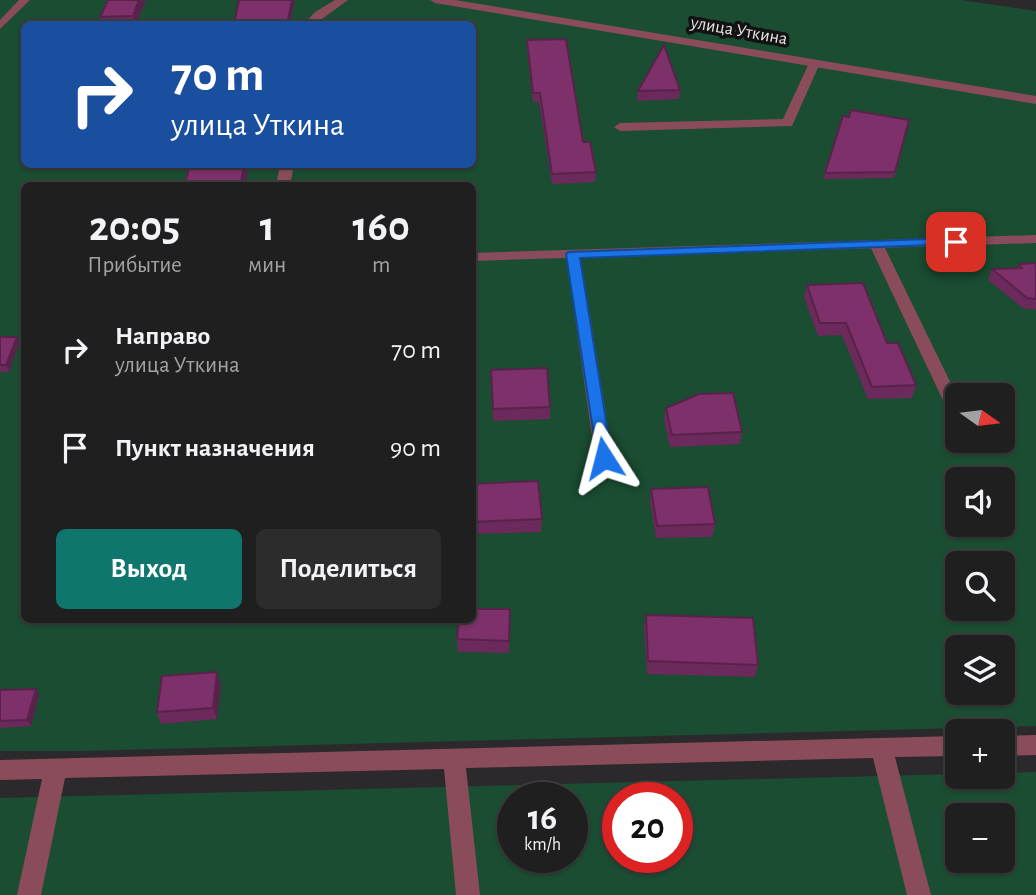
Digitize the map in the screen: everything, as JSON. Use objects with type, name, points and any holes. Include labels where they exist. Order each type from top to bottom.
[{"type":"street","points":[[0,26],[25,0]]},
{"type":"street","points":[[312,21],[343,0]]},
{"type":"street","name":"улица Уткина","points":[[435,0],[1036,100]]},
{"type":"street","points":[[620,127],[788,123],[814,63]]},
{"type":"street","points":[[476,257],[1036,239]]},
{"type":"street","points":[[876,244],[945,388]]},
{"type":"street","points":[[573,254],[604,458]]},
{"type":"street","points":[[1015,746],[1036,745]]},
{"type":"street","points":[[0,769],[945,746]]},
{"type":"street","points":[[882,748],[919,895]]},
{"type":"street","points":[[454,758],[468,895]]},
{"type":"street","points":[[29,895],[56,768]]},
{"type":"green space","points":[[0,0],[961,0],[1036,11],[1036,726],[1015,727],[1015,719],[945,719],[945,728],[0,751]]},
{"type":"green space","points":[[1036,772],[1036,895],[0,895],[0,798],[497,786],[497,873],[588,873],[588,783],[602,783],[602,873],[693,873],[693,782],[638,782],[945,774],[945,789],[1015,789],[1015,773]]},
{"type":"building","points":[[108,0],[139,0],[133,16],[100,17]]},
{"type":"building","points":[[239,0],[292,0],[288,21],[235,21]]},
{"type":"building","points":[[566,39],[583,142],[590,142],[596,172],[552,174],[540,93],[533,93],[527,40]]},
{"type":"building","points":[[664,45],[680,90],[638,91]]},
{"type":"building","points":[[851,110],[909,120],[895,172],[825,173],[843,116],[849,117]]},
{"type":"building","points":[[189,168],[243,168],[241,182],[186,182]]},
{"type":"building","points":[[1036,263],[1036,299],[1027,298],[992,269],[1022,268],[1019,264]]},
{"type":"building","points":[[863,283],[887,343],[898,343],[916,385],[872,387],[846,323],[820,323],[807,285]]},
{"type":"building","points":[[0,337],[17,337],[6,365],[0,365]]},
{"type":"building","points":[[547,368],[550,407],[493,409],[491,370]]},
{"type":"building","points":[[733,393],[742,432],[672,435],[666,408],[699,394]]},
{"type":"building","points":[[538,481],[542,519],[476,522],[476,484]]},
{"type":"building","points":[[708,487],[715,524],[657,526],[651,489]]},
{"type":"building","points":[[476,609],[510,609],[509,641],[457,639],[459,623],[476,623]]},
{"type":"building","points":[[646,615],[753,618],[758,665],[648,661]]},
{"type":"building","points":[[217,672],[213,708],[157,712],[162,676]]},
{"type":"building","points":[[36,689],[27,720],[0,721],[0,690]]},
{"type":"route","points":[[604,458],[573,254],[956,242]]}]
